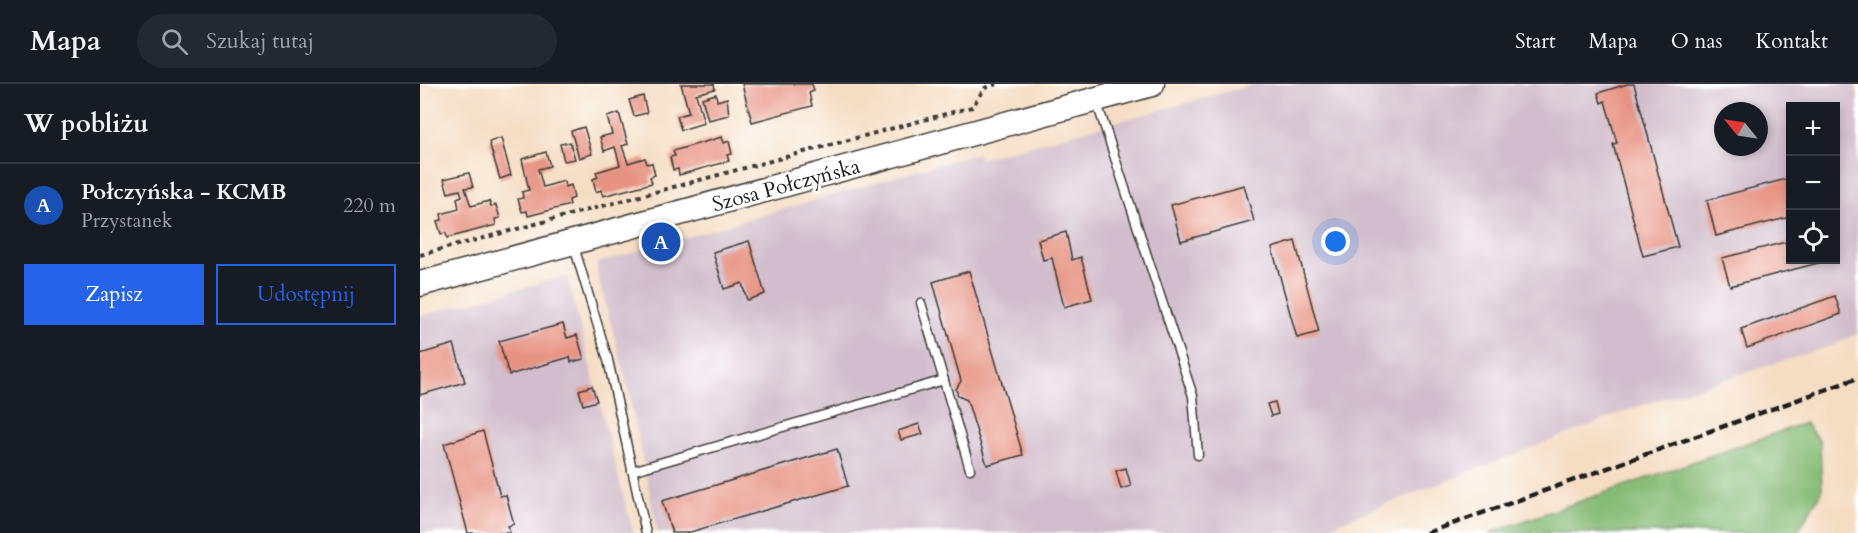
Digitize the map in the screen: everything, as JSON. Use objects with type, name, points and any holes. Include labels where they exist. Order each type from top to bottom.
[{"type":"main road","name":"Szosa Połczyńska","points":[[420,284],[1152,84]]},
{"type":"lane","points":[[1096,99],[1193,396],[1198,455]]},
{"type":"lane","points":[[573,243],[608,360],[646,533]]},
{"type":"lane","points":[[921,303],[970,469]]},
{"type":"lane","points":[[632,471],[944,380]]},
{"type":"path","points":[[420,255],[972,107],[985,87],[997,84]]},
{"type":"shaded area","points":[[1256,84],[1855,84],[1858,96],[1858,333],[1834,345],[1642,405],[1312,533],[658,533],[625,375],[597,274],[597,263],[977,153],[980,159]]},
{"type":"shaded area","points":[[567,276],[633,533],[420,533],[420,316]]},
{"type":"green space","points":[[1805,423],[1820,442],[1822,491],[1797,533],[1489,533]]},
{"type":"building","points":[[681,84],[714,84],[715,89],[696,94],[704,123],[681,130],[677,116],[689,113]]},
{"type":"building","points":[[742,84],[812,84],[814,91],[809,93],[812,106],[752,122]]},
{"type":"building","points":[[1634,84],[1678,247],[1643,256],[1613,144],[1617,143],[1605,101],[1601,103],[1598,93]]},
{"type":"building","points":[[716,94],[717,101],[727,98],[729,115],[708,120],[702,98]]},
{"type":"building","points":[[643,96],[647,113],[634,116],[629,100]]},
{"type":"building","points":[[619,113],[628,144],[622,146],[628,163],[645,158],[647,164],[652,163],[655,175],[650,177],[652,183],[603,196],[601,190],[596,192],[593,179],[598,177],[596,172],[620,165],[615,147],[604,151],[600,137],[612,134],[607,117]]},
{"type":"building","points":[[584,127],[592,154],[579,158],[571,131]]},
{"type":"building","points":[[722,137],[724,143],[729,141],[732,154],[727,155],[729,161],[679,175],[678,169],[673,170],[670,157],[675,156],[673,151]]},
{"type":"building","points":[[501,138],[511,175],[500,179],[489,142]]},
{"type":"building","points":[[570,142],[575,159],[564,161],[560,144]]},
{"type":"building","points":[[546,152],[550,166],[538,169],[543,187],[564,181],[565,187],[571,185],[574,198],[569,200],[570,205],[528,216],[527,211],[522,212],[518,199],[523,198],[522,192],[529,190],[522,159]]},
{"type":"building","points":[[469,173],[473,187],[465,188],[471,206],[489,201],[491,206],[496,205],[500,218],[495,219],[496,225],[447,238],[446,233],[441,234],[437,221],[442,220],[441,214],[459,209],[457,198],[462,196],[460,190],[448,193],[444,179]]},
{"type":"building","points":[[1786,179],[1786,218],[1716,236],[1707,200]]},
{"type":"building","points":[[1244,185],[1254,221],[1181,241],[1171,205]]},
{"type":"building","points":[[1066,232],[1072,260],[1081,257],[1092,299],[1064,307],[1052,258],[1043,260],[1038,240]]},
{"type":"building","points":[[749,241],[765,294],[747,300],[742,283],[724,289],[713,252]]},
{"type":"building","points":[[1295,241],[1319,332],[1297,338],[1272,248]]},
{"type":"building","points":[[1786,242],[1786,264],[1815,264],[1730,286],[1722,258]]},
{"type":"building","points":[[969,271],[1023,455],[987,465],[967,400],[958,396],[956,389],[961,381],[933,282]]},
{"type":"building","points":[[1835,296],[1841,314],[1747,348],[1741,329]]},
{"type":"building","points":[[563,324],[567,338],[577,335],[584,359],[571,362],[570,357],[509,375],[499,341]]},
{"type":"building","points":[[454,344],[465,382],[420,395],[420,354]]},
{"type":"building","points":[[592,386],[597,401],[583,405],[579,390]]},
{"type":"building","points":[[1275,402],[1278,414],[1271,416],[1267,404]]},
{"type":"building","points":[[919,424],[923,434],[901,440],[898,431]]},
{"type":"building","points":[[483,431],[500,496],[506,495],[514,524],[508,526],[510,533],[468,533],[444,444]]},
{"type":"building","points":[[837,449],[848,486],[687,533],[672,533],[662,501]]},
{"type":"building","points":[[1126,468],[1131,486],[1121,489],[1116,471]]},
{"type":"railway","points":[[1427,533],[1858,378]]},
{"type":"place","name":"Połczyńska - KCMB","points":[[661,242]]}]
